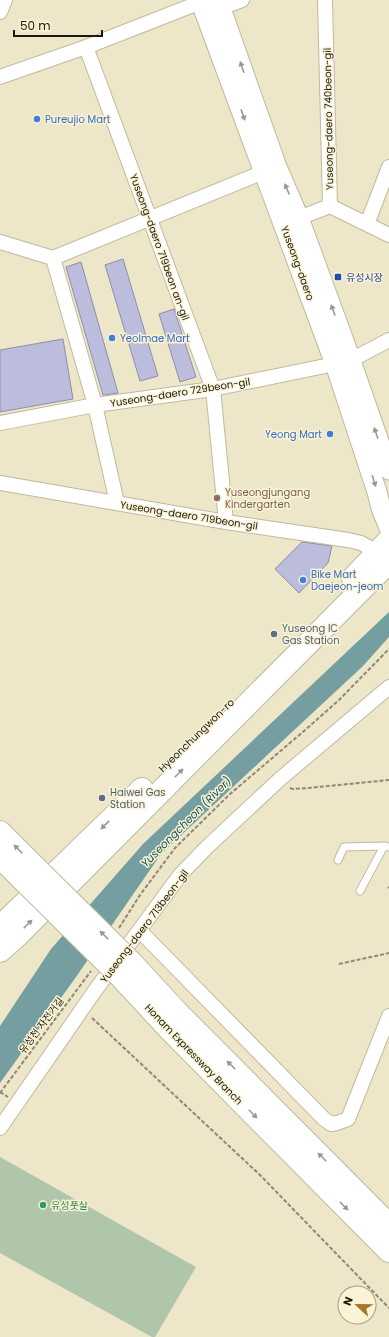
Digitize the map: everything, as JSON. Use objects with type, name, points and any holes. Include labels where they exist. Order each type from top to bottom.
[{"type":"main road","name":"Yuseong-daero","points":[[210,3],[343,362],[387,460]]},
{"type":"main road","name":"Yuseong-daero","points":[[271,170],[299,218],[343,362],[380,508],[389,528]]},
{"type":"main road","points":[[308,644],[385,551]]},
{"type":"main road","name":"Hyeonchungwon-ro","points":[[3,918],[385,551]]},
{"type":"main road","points":[[308,644],[355,606],[375,591],[389,583]]},
{"type":"main road","name":"Hyeonchungwon-ro","points":[[0,951],[17,936],[308,644]]},
{"type":"main road","name":"Honam Expressway Branch","points":[[0,832],[29,873],[125,968],[178,1012],[389,1225]]},
{"type":"main road","name":"Honam Expressway Branch","points":[[0,857],[29,873]]},
{"type":"main road","name":"Honam Expressway Branch","points":[[125,968],[170,1030],[389,1251]]},
{"type":"street","points":[[0,12],[5,0]]},
{"type":"street","points":[[0,77],[210,3],[242,0]]},
{"type":"street","name":"Yuseong-daero 740beon-gil","points":[[325,0],[330,206]]},
{"type":"street","name":"Yuseong-daero 719beon an-gil","points":[[86,47],[213,389],[226,522]]},
{"type":"street","points":[[367,224],[389,167]]},
{"type":"street","points":[[0,242],[53,258],[271,170]]},
{"type":"street","points":[[299,218],[330,206],[389,235]]},
{"type":"street","points":[[53,258],[95,405],[117,503]]},
{"type":"street","name":"Yuseong-daero 729beon-gil","points":[[0,423],[95,405],[213,389],[343,362],[389,340]]},
{"type":"street","name":"Yuseong-daero 719beon-gil","points":[[0,483],[226,522],[348,540],[385,551]]},
{"type":"street","name":"Yuseong-daero 713beon-gil","points":[[0,1128],[82,1009],[180,875],[280,779],[389,687]]},
{"type":"street","points":[[140,931],[324,1119],[331,1124],[348,1119],[389,1016]]},
{"type":"lane","points":[[338,860],[344,847],[387,846]]},
{"type":"lane","points":[[360,891],[387,846]]},
{"type":"path","points":[[280,779],[288,787],[293,789],[389,780]]},
{"type":"path","points":[[339,964],[389,953]]},
{"type":"path","name":"유성천 자전거길","points":[[0,1093],[94,966]]},
{"type":"path","points":[[82,1009],[260,1175],[389,1308]]},
{"type":"path","points":[[0,1093],[8,1097]]},
{"type":"green space","name":"유성풋살","points":[[0,1157],[196,1267],[155,1337],[152,1337],[0,1253]]},
{"type":"water","name":"Yuseongcheon (River)","points":[[389,612],[389,637],[363,666],[161,854],[76,977],[0,1083],[0,1026],[51,949],[143,844]]},
{"type":"building","points":[[123,259],[158,376],[140,381],[105,265]]},
{"type":"building","points":[[81,262],[118,393],[103,395],[66,267]]},
{"type":"building","points":[[174,309],[196,377],[180,382],[159,314]]},
{"type":"building","points":[[63,339],[73,399],[0,412],[0,350]]},
{"type":"building","points":[[302,542],[332,546],[328,563],[299,593],[275,569]]},
{"type":"place","name":"Pureujio Mart","points":[[37,119]]},
{"type":"place","name":"유성시장","points":[[338,277]]},
{"type":"place","name":"Yeolmae Mart","points":[[112,338]]},
{"type":"place","name":"Yeong Mart","points":[[330,434]]},
{"type":"place","name":"Yuseongjungang Kindergarten","points":[[217,498]]},
{"type":"place","name":"Bike Mart Daejeon-jeom","points":[[303,580]]},
{"type":"place","name":"Yuseong IC Gas Station","points":[[274,634]]},
{"type":"place","name":"Haiwei Gas Station","points":[[102,798]]},
{"type":"place","name":"유성풋살","points":[[43,1205]]}]
